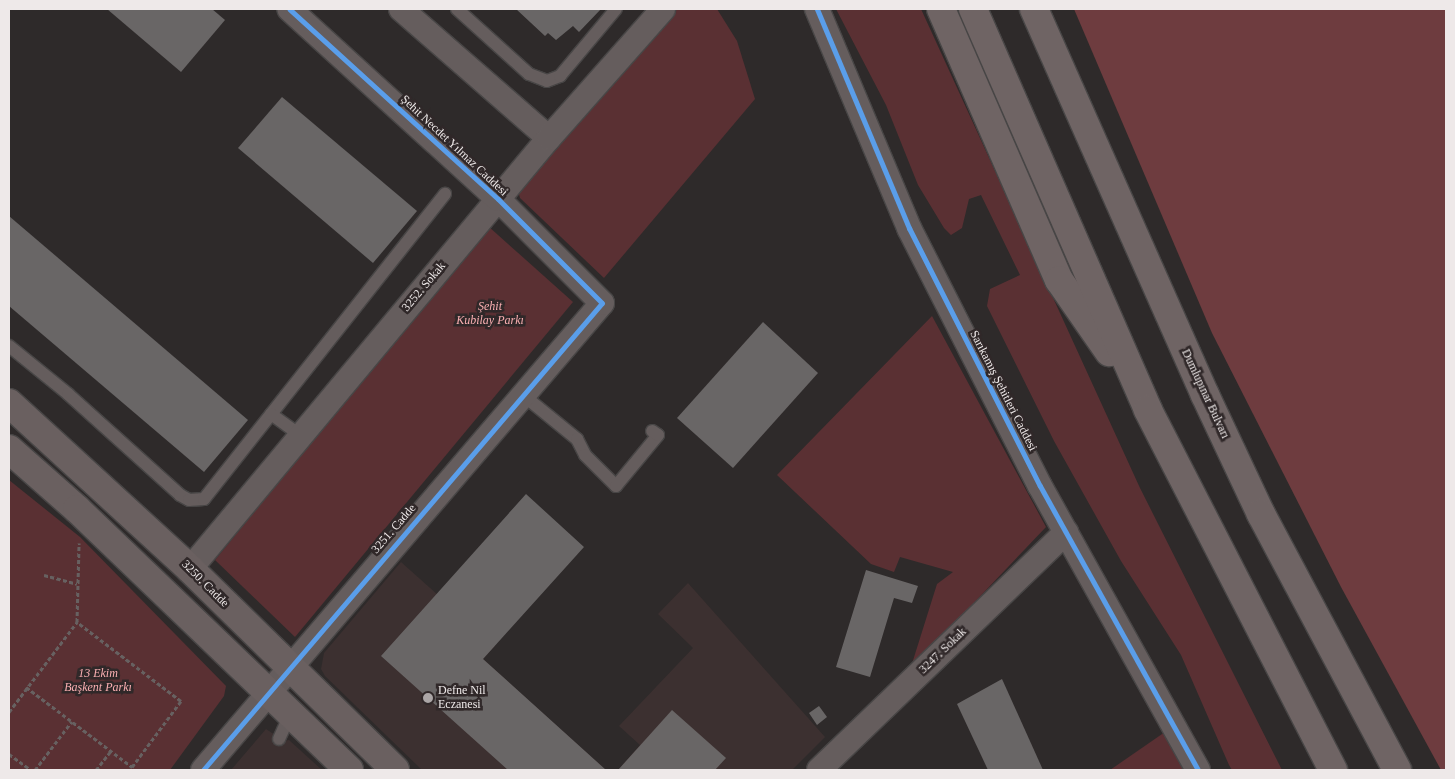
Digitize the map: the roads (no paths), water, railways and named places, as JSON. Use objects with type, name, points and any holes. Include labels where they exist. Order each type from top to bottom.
[{"type":"highway","points":[[941,9],[1059,280],[1148,410]]},
{"type":"highway","points":[[973,9],[1148,410],[1333,770]]},
{"type":"highway","name":"Dumlupınar Bulvarı","points":[[1034,9],[1209,404],[1262,514],[1397,770]]},
{"type":"street","name":"Şehit Necdet Yılmaz Caddesi","points":[[289,9],[498,199],[602,302]]},
{"type":"street","points":[[401,9],[549,138]]},
{"type":"street","name":"3252. Sokak","points":[[190,568],[549,138],[663,9]]},
{"type":"street","name":"Sarıkamış Şehitleri Caddesi","points":[[817,9],[909,228],[1066,532],[1198,770]]},
{"type":"street","name":"3251. Cadde","points":[[203,770],[602,302]]},
{"type":"street","name":"3250. Cadde","points":[[9,403],[190,568],[288,668],[395,770]]},
{"type":"street","points":[[9,449],[92,524],[349,770]]},
{"type":"street","name":"3247. Sokak","points":[[819,770],[1066,532]]},
{"type":"lane","points":[[457,9],[529,74],[547,82],[560,76],[616,9]]},
{"type":"lane","points":[[9,346],[189,500],[204,499],[445,194]]},
{"type":"lane","points":[[522,395],[577,439],[585,455],[616,486],[658,435],[652,431]]},
{"type":"lane","points":[[271,414],[300,435]]},
{"type":"lane","points":[[279,739],[290,714]]},
{"type":"place","name":"Defne Nil Eczanesi","points":[[428,698]]},
{"type":"park label","name":"Şehit Kubilay Parkı","points":[[490,314]]},
{"type":"park label","name":"13 Ekim Başkent Parkı","points":[[98,681]]}]
